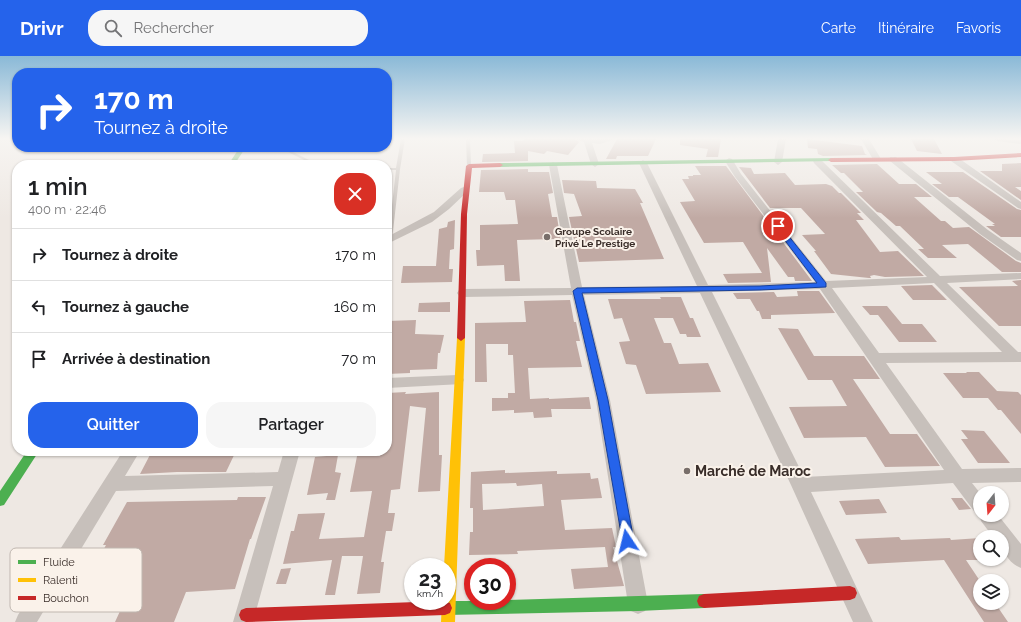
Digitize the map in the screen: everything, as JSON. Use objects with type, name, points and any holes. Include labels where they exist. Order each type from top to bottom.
[{"type":"main road","points":[[451,558],[457,380],[463,293],[464,190],[469,166],[494,165]]},
{"type":"main road","points":[[0,501],[30,456]]},
{"type":"main road","points":[[456,608],[638,604],[850,594]]},
{"type":"main road","points":[[244,618],[408,610]]},
{"type":"main road","points":[[448,622],[449,610]]},
{"type":"street","points":[[553,165],[577,291],[603,400],[638,604]]},
{"type":"street","points":[[644,165],[799,485],[863,622]]},
{"type":"street","points":[[732,165],[823,285],[973,497]]},
{"type":"street","points":[[821,165],[935,279],[1019,358]]},
{"type":"street","points":[[901,165],[984,232],[1021,258]]},
{"type":"street","points":[[963,165],[1021,206]]},
{"type":"street","points":[[392,239],[425,223],[448,207],[464,190]]},
{"type":"street","points":[[463,293],[704,289],[1021,276]]},
{"type":"street","points":[[876,358],[1019,358]]},
{"type":"street","points":[[392,383],[457,380]]},
{"type":"street","points":[[72,548],[129,456]]},
{"type":"street","points":[[244,618],[290,456]]},
{"type":"street","points":[[799,485],[957,476],[1021,475]]},
{"type":"street","points":[[112,484],[283,479]]},
{"type":"street","points":[[992,522],[1021,559]]},
{"type":"street","points":[[25,622],[31,612]]},
{"type":"lane","points":[[392,212],[399,165]]},
{"type":"lane","points":[[392,169],[398,169]]},
{"type":"building","points":[[832,165],[879,165],[899,184],[916,184],[932,197],[914,197],[941,221],[945,221],[953,228],[969,227],[1016,261],[1021,263],[1021,272],[1002,272],[968,244],[942,245],[957,258],[928,258],[918,249],[924,249],[900,226],[896,226],[881,213],[877,212],[856,192],[863,192],[844,173],[841,173]]},
{"type":"building","points":[[1002,165],[1021,165],[1021,187],[1015,187],[1021,191],[1021,200],[980,171],[1002,171]]},
{"type":"building","points":[[695,166],[726,166],[812,281],[795,281],[794,277],[788,277],[767,248],[771,282],[728,283],[723,274],[762,273],[743,242],[704,243],[680,202],[695,201],[682,179],[689,179],[688,176],[701,175]]},
{"type":"building","points":[[739,167],[751,168],[754,174],[785,173],[795,185],[826,184],[832,186],[861,213],[857,213],[864,220],[856,220],[880,252],[898,251],[924,276],[885,277],[874,275],[870,276],[871,278],[869,278],[831,274],[814,251],[816,251],[802,235],[825,234],[801,208],[770,208]]},
{"type":"building","points":[[528,169],[528,172],[549,172],[553,193],[548,194],[552,217],[557,217],[561,242],[555,242],[555,239],[517,240],[520,281],[505,281],[504,265],[477,266],[476,250],[480,250],[480,225],[518,224],[515,200],[506,200],[504,192],[479,192],[481,170]]},
{"type":"building","points":[[926,172],[963,172],[1017,209],[1021,210],[1021,237],[1001,237],[986,226],[995,226],[992,224],[995,224],[958,197],[949,197],[932,184],[942,184]]},
{"type":"building","points":[[562,180],[596,181],[597,188],[635,189],[643,203],[640,203],[664,259],[579,262],[569,217],[582,216],[574,194],[564,193]]},
{"type":"building","points":[[455,220],[454,249],[450,250],[449,269],[453,269],[452,282],[401,283],[403,266],[436,266],[439,229],[447,227],[448,222]]},
{"type":"building","points":[[1021,280],[1021,326],[999,326],[959,287],[1018,286],[1012,281]]},
{"type":"building","points":[[932,285],[947,300],[913,300],[901,286]]},
{"type":"building","points":[[797,291],[819,291],[835,313],[771,315],[771,319],[762,319],[759,311],[757,311],[750,299],[737,299],[733,293],[774,292],[777,297],[798,296]]},
{"type":"building","points":[[660,297],[681,297],[690,318],[693,318],[701,337],[687,337],[686,334],[680,334],[673,318],[654,318],[664,343],[671,343],[679,364],[708,363],[721,392],[646,394],[636,365],[626,364],[619,342],[630,341],[622,318],[614,319],[608,299],[661,299]]},
{"type":"building","points":[[570,300],[574,322],[576,322],[580,341],[576,341],[582,367],[528,368],[530,399],[589,397],[591,409],[551,409],[552,417],[534,418],[533,412],[514,413],[514,410],[492,411],[492,398],[508,398],[508,393],[515,393],[513,355],[508,355],[508,344],[486,344],[487,382],[475,382],[475,323],[526,322],[524,301]]},
{"type":"building","points":[[450,302],[450,312],[418,312],[419,303]]},
{"type":"building","points":[[862,306],[887,306],[902,324],[922,324],[937,342],[899,342],[878,315],[870,315]]},
{"type":"building","points":[[416,320],[415,334],[444,335],[440,353],[438,353],[437,369],[410,370],[410,373],[392,374],[392,321]]},
{"type":"building","points":[[778,328],[798,329],[814,356],[864,356],[880,379],[853,379],[890,434],[917,434],[940,466],[885,467],[866,437],[804,438],[789,407],[847,406],[832,380],[808,380]]},
{"type":"building","points":[[966,372],[979,372],[997,391],[1018,392],[1021,395],[1021,434],[1001,410],[998,410],[988,398],[963,398],[943,373],[967,373]]},
{"type":"building","points":[[406,392],[405,394],[439,392],[439,455],[442,455],[440,491],[418,492],[426,408],[410,406],[400,489],[391,490],[388,513],[395,513],[392,531],[386,531],[381,562],[384,562],[380,593],[357,594],[363,556],[342,556],[335,595],[325,595],[332,560],[283,564],[291,531],[294,531],[298,514],[325,513],[319,539],[364,537],[372,491],[350,492],[357,456],[392,456],[392,393]]},
{"type":"building","points":[[961,430],[984,431],[1010,463],[978,463],[961,439],[968,439]]},
{"type":"building","points":[[149,456],[234,456],[226,472],[140,474]]},
{"type":"building","points":[[338,456],[335,472],[341,473],[335,500],[326,500],[328,493],[307,495],[315,457]]},
{"type":"building","points":[[505,470],[505,473],[557,471],[557,474],[590,473],[591,479],[598,478],[602,498],[561,500],[565,530],[612,528],[616,547],[613,547],[624,586],[574,589],[571,569],[608,567],[605,547],[517,551],[518,554],[469,555],[470,532],[473,532],[473,508],[470,508],[471,472]],"holes":[[[516,483],[517,486],[542,484],[544,506],[483,510],[482,484]]]},
{"type":"building","points":[[238,497],[266,497],[250,539],[235,589],[186,592],[174,622],[115,622],[120,612],[142,612],[142,548],[104,548],[106,545],[103,545],[127,502],[237,500]]},
{"type":"building","points":[[951,498],[962,498],[971,509],[959,510]]},
{"type":"building","points":[[879,499],[887,513],[846,515],[839,501]]},
{"type":"building","points":[[899,537],[901,540],[973,538],[973,560],[966,560],[975,574],[973,574],[973,605],[944,560],[868,564],[855,539]]},
{"type":"building","points":[[291,568],[286,584],[276,584],[281,569]]},
{"type":"building","points":[[976,610],[1000,610],[1008,622],[984,622]]},
{"type":"traffic: fast","points":[[0,501],[30,456]]},
{"type":"traffic: fast","points":[[456,608],[704,601]]},
{"type":"traffic: slow","points":[[448,622],[461,338]]},
{"type":"traffic: jam","points":[[461,338],[464,214],[469,166],[487,165]]},
{"type":"traffic: jam","points":[[704,601],[850,593]]},
{"type":"traffic: jam","points":[[246,615],[404,609]]},
{"type":"place","name":"Groupe Scolaire Privé Le Prestige","points":[[547,237]]},
{"type":"place","name":"Marché de Maroc","points":[[687,471]]},
{"type":"route","points":[[627,541],[603,400],[577,291],[760,288],[823,285],[778,226]]}]
